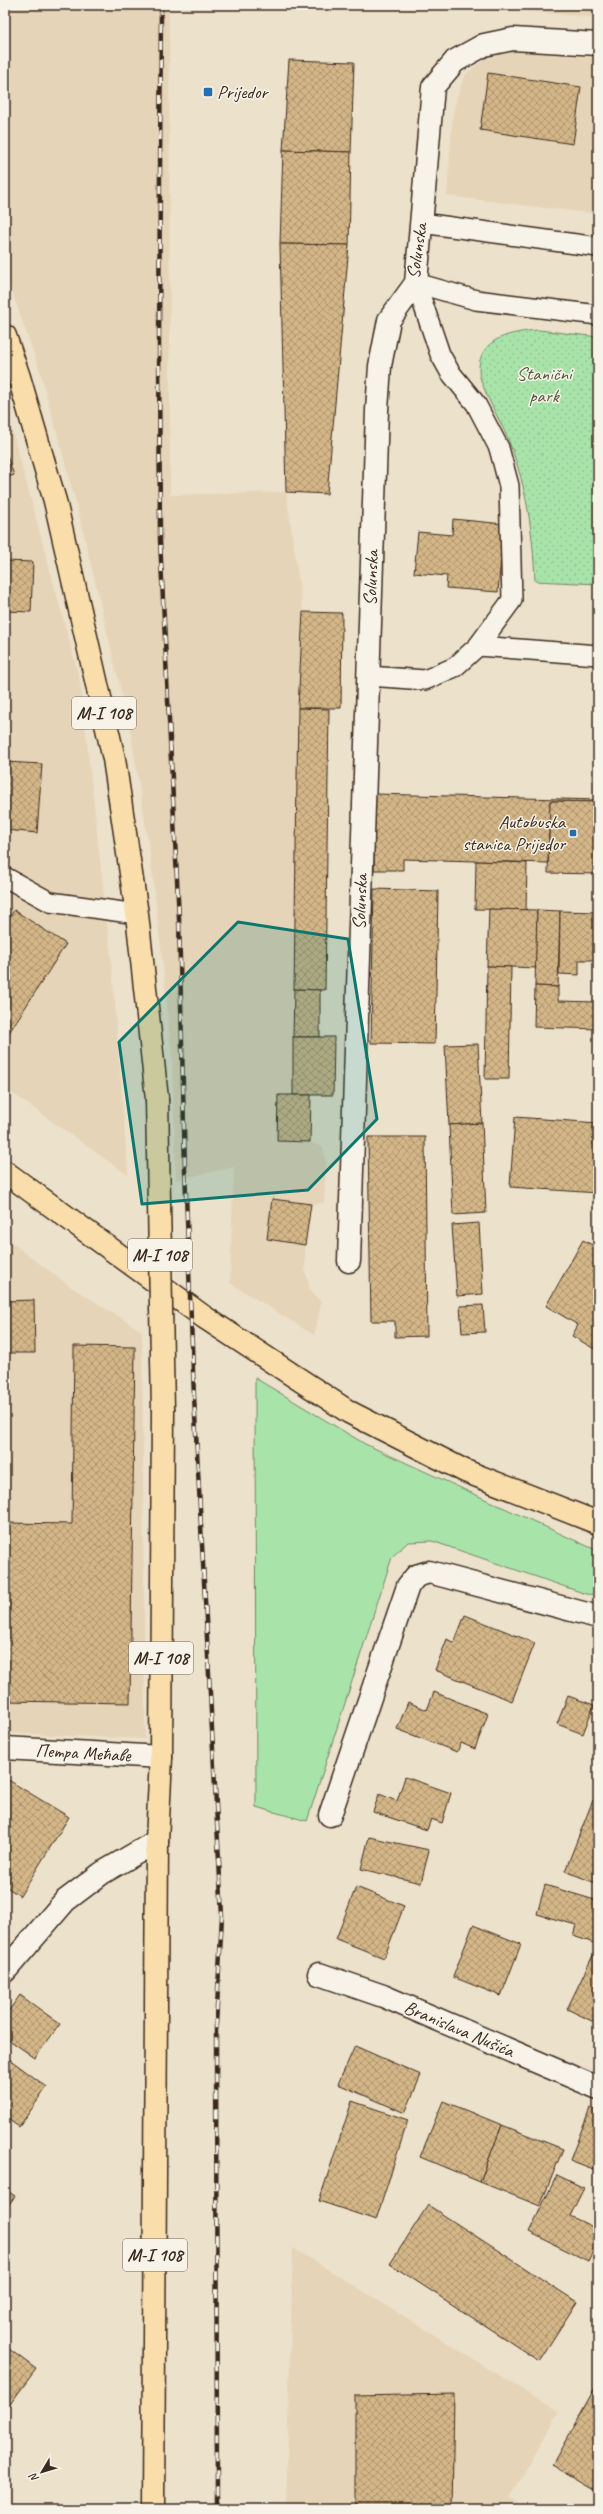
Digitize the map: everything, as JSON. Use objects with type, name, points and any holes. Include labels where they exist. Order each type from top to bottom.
[{"type":"main road","name":"M-I 108","points":[[5,336],[19,377],[55,501],[114,759],[137,914],[157,1099],[163,1410],[160,1757],[157,1841],[158,1906],[156,2002],[153,2509]]},
{"type":"main road","points":[[5,1172],[204,1316],[349,1412],[465,1471],[598,1523]]},
{"type":"street","name":"Solunska","points":[[349,1261],[368,676],[380,366],[389,320],[416,282],[433,87],[455,61],[484,45],[513,39],[598,44]]},
{"type":"street","points":[[330,1815],[408,1586],[416,1576],[429,1572],[598,1617]]},
{"type":"street","name":"Петра Мећаве","points":[[5,1748],[160,1757]]},
{"type":"street","points":[[5,1971],[65,1901],[102,1873],[157,1841]]},
{"type":"street","name":"Branislava Nušića","points":[[319,1974],[383,1996],[598,2088]]},
{"type":"lane","points":[[422,223],[598,247]]},
{"type":"lane","points":[[416,282],[476,300],[598,316]]},
{"type":"lane","points":[[368,676],[425,680],[455,666],[478,646],[512,600],[509,486],[499,448],[476,404],[450,372],[440,354],[416,282]]},
{"type":"lane","points":[[478,646],[598,655]]},
{"type":"lane","points":[[5,877],[50,902],[137,914]]},
{"type":"highlighted area","points":[[238,922],[348,939],[377,1119],[308,1190],[142,1204],[119,1042]]},
{"type":"shaded area","points":[[5,5],[169,5],[170,495],[286,492],[303,612],[298,708],[293,1095],[278,1095],[277,1141],[310,1142],[323,1147],[326,1164],[324,1203],[311,1204],[272,1199],[267,1239],[305,1245],[305,1270],[310,1289],[321,1303],[314,1335],[230,1283],[234,1167],[176,1180],[172,1059],[164,974],[150,854],[130,728],[78,510],[40,371],[5,272]]},
{"type":"shaded area","points":[[424,5],[598,5],[598,18],[506,9],[424,7]]},
{"type":"shaded area","points":[[510,51],[598,58],[598,214],[447,196],[453,113],[459,91],[466,74],[482,61]]},
{"type":"shaded area","points":[[5,404],[80,681],[112,968],[128,1175],[5,1088]]},
{"type":"shaded area","points":[[5,1238],[71,1287],[142,1331],[145,1739],[5,1733]]},
{"type":"shaded area","points":[[293,2248],[559,2412],[510,2498],[529,2509],[286,2509]]},
{"type":"green space","name":"Stanični park","points":[[539,330],[598,337],[598,584],[535,581],[531,529],[521,477],[510,444],[487,396],[480,377],[480,360],[484,351],[491,344],[499,338],[508,335],[519,332]]},
{"type":"green space","points":[[255,1378],[365,1444],[598,1551],[598,1595],[586,1594],[432,1541],[408,1542],[392,1557],[307,1821],[256,1807]]},
{"type":"building","points":[[424,5],[506,5],[506,9],[424,7]]},
{"type":"building","points":[[289,60],[354,62],[351,152],[283,150]]},
{"type":"building","points":[[488,73],[581,87],[573,144],[480,130]]},
{"type":"building","points":[[283,150],[351,152],[349,245],[280,244]]},
{"type":"building","points":[[280,244],[349,245],[327,494],[286,492]]},
{"type":"building","points":[[5,451],[14,475],[5,478]]},
{"type":"building","points":[[453,519],[504,524],[498,592],[446,588],[447,576],[414,573],[418,532],[452,535]]},
{"type":"building","points":[[5,561],[33,562],[31,612],[5,611]]},
{"type":"building","points":[[303,612],[342,613],[341,708],[298,708]]},
{"type":"building","points":[[298,708],[329,709],[325,990],[294,989]]},
{"type":"building","points":[[5,762],[42,764],[37,833],[5,830]]},
{"type":"building","points":[[375,794],[598,800],[598,802],[550,801],[548,863],[403,859],[403,870],[374,870]]},
{"type":"building","name":"Autobuska stanica Prijedor","points":[[550,801],[598,802],[598,874],[548,873]]},
{"type":"building","points":[[476,861],[527,863],[526,910],[475,909]]},
{"type":"building","points":[[374,889],[438,891],[435,1044],[371,1043]]},
{"type":"building","points":[[489,909],[537,910],[536,968],[487,966]]},
{"type":"building","points":[[14,910],[66,944],[5,1039],[5,925]]},
{"type":"building","points":[[537,910],[560,911],[558,987],[535,986]]},
{"type":"building","points":[[560,911],[598,912],[598,960],[579,960],[579,975],[559,974]]},
{"type":"building","points":[[487,966],[511,967],[509,1079],[485,1079]]},
{"type":"building","points":[[535,986],[558,987],[558,1001],[598,1002],[598,1029],[534,1027]]},
{"type":"building","points":[[294,989],[320,990],[320,1037],[293,1037]]},
{"type":"building","points":[[293,1037],[334,1037],[333,1095],[293,1095]]},
{"type":"building","points":[[478,1044],[482,1123],[449,1125],[445,1045]]},
{"type":"building","points":[[278,1095],[311,1095],[310,1142],[277,1141]]},
{"type":"building","points":[[515,1117],[598,1123],[598,1193],[510,1187]]},
{"type":"building","points":[[482,1123],[486,1213],[453,1215],[449,1125]]},
{"type":"building","points":[[368,1137],[425,1137],[427,1336],[395,1337],[395,1321],[371,1321]]},
{"type":"building","points":[[272,1199],[311,1204],[305,1245],[267,1239]]},
{"type":"building","points":[[479,1223],[483,1294],[457,1296],[452,1225]]},
{"type":"building","points":[[583,1240],[598,1248],[598,1351],[572,1336],[578,1325],[546,1306]]},
{"type":"building","points":[[34,1300],[35,1353],[5,1353],[5,1301]]},
{"type":"building","points":[[483,1305],[485,1332],[462,1333],[460,1306]]},
{"type":"building","points":[[74,1346],[135,1347],[130,1703],[5,1701],[6,1523],[72,1524]]},
{"type":"building","points":[[465,1615],[535,1643],[512,1701],[435,1670],[447,1639],[454,1643]]},
{"type":"building","points":[[434,1692],[488,1714],[475,1749],[461,1743],[457,1752],[397,1729],[408,1702],[427,1710]]},
{"type":"building","points":[[568,1696],[594,1705],[583,1734],[557,1724]]},
{"type":"building","points":[[405,1777],[451,1793],[442,1823],[431,1819],[427,1830],[373,1812],[379,1794],[397,1801]]},
{"type":"building","points":[[5,1778],[69,1817],[20,1896],[5,1886]]},
{"type":"building","points":[[593,1800],[598,1802],[598,1884],[565,1871]]},
{"type":"building","points":[[369,1837],[429,1850],[421,1883],[361,1869]]},
{"type":"building","points":[[545,1885],[598,1901],[598,1931],[594,1943],[573,1936],[576,1925],[537,1914]]},
{"type":"building","points":[[356,1887],[404,1906],[384,1958],[336,1939]]},
{"type":"building","points":[[473,1925],[521,1944],[501,1996],[453,1977]]},
{"type":"building","points":[[598,1945],[598,2024],[567,2009]]},
{"type":"building","points":[[20,1995],[60,2024],[35,2058],[5,2037],[5,2016]]},
{"type":"building","points":[[355,2046],[421,2075],[405,2113],[338,2084]]},
{"type":"building","points":[[5,2056],[47,2087],[19,2127],[5,2117]]},
{"type":"building","points":[[352,2101],[408,2120],[376,2220],[319,2201]]},
{"type":"building","points":[[443,2101],[502,2125],[480,2182],[420,2157]]},
{"type":"building","points":[[590,2108],[598,2111],[598,2171],[570,2160]]},
{"type":"building","points":[[502,2125],[563,2149],[540,2206],[480,2182]]},
{"type":"building","points":[[557,2175],[584,2188],[570,2216],[597,2229],[598,2227],[598,2248],[595,2247],[588,2261],[529,2232]]},
{"type":"building","points":[[5,2189],[15,2196],[5,2210]]},
{"type":"building","points":[[428,2205],[577,2302],[539,2361],[390,2264]]},
{"type":"building","points":[[5,2346],[36,2369],[5,2411]]},
{"type":"building","points":[[597,2384],[598,2385],[598,2492],[552,2465]]},
{"type":"building","points":[[454,2394],[452,2509],[355,2509],[355,2396]]},
{"type":"railway","points":[[161,5],[159,341],[160,540],[179,919],[185,1169],[194,1396],[222,1916],[216,2025],[217,2509]]},
{"type":"place","name":"Prijedor","points":[[208,92]]},
{"type":"place","name":"Autobuska stanica Prijedor","points":[[573,833]]}]
